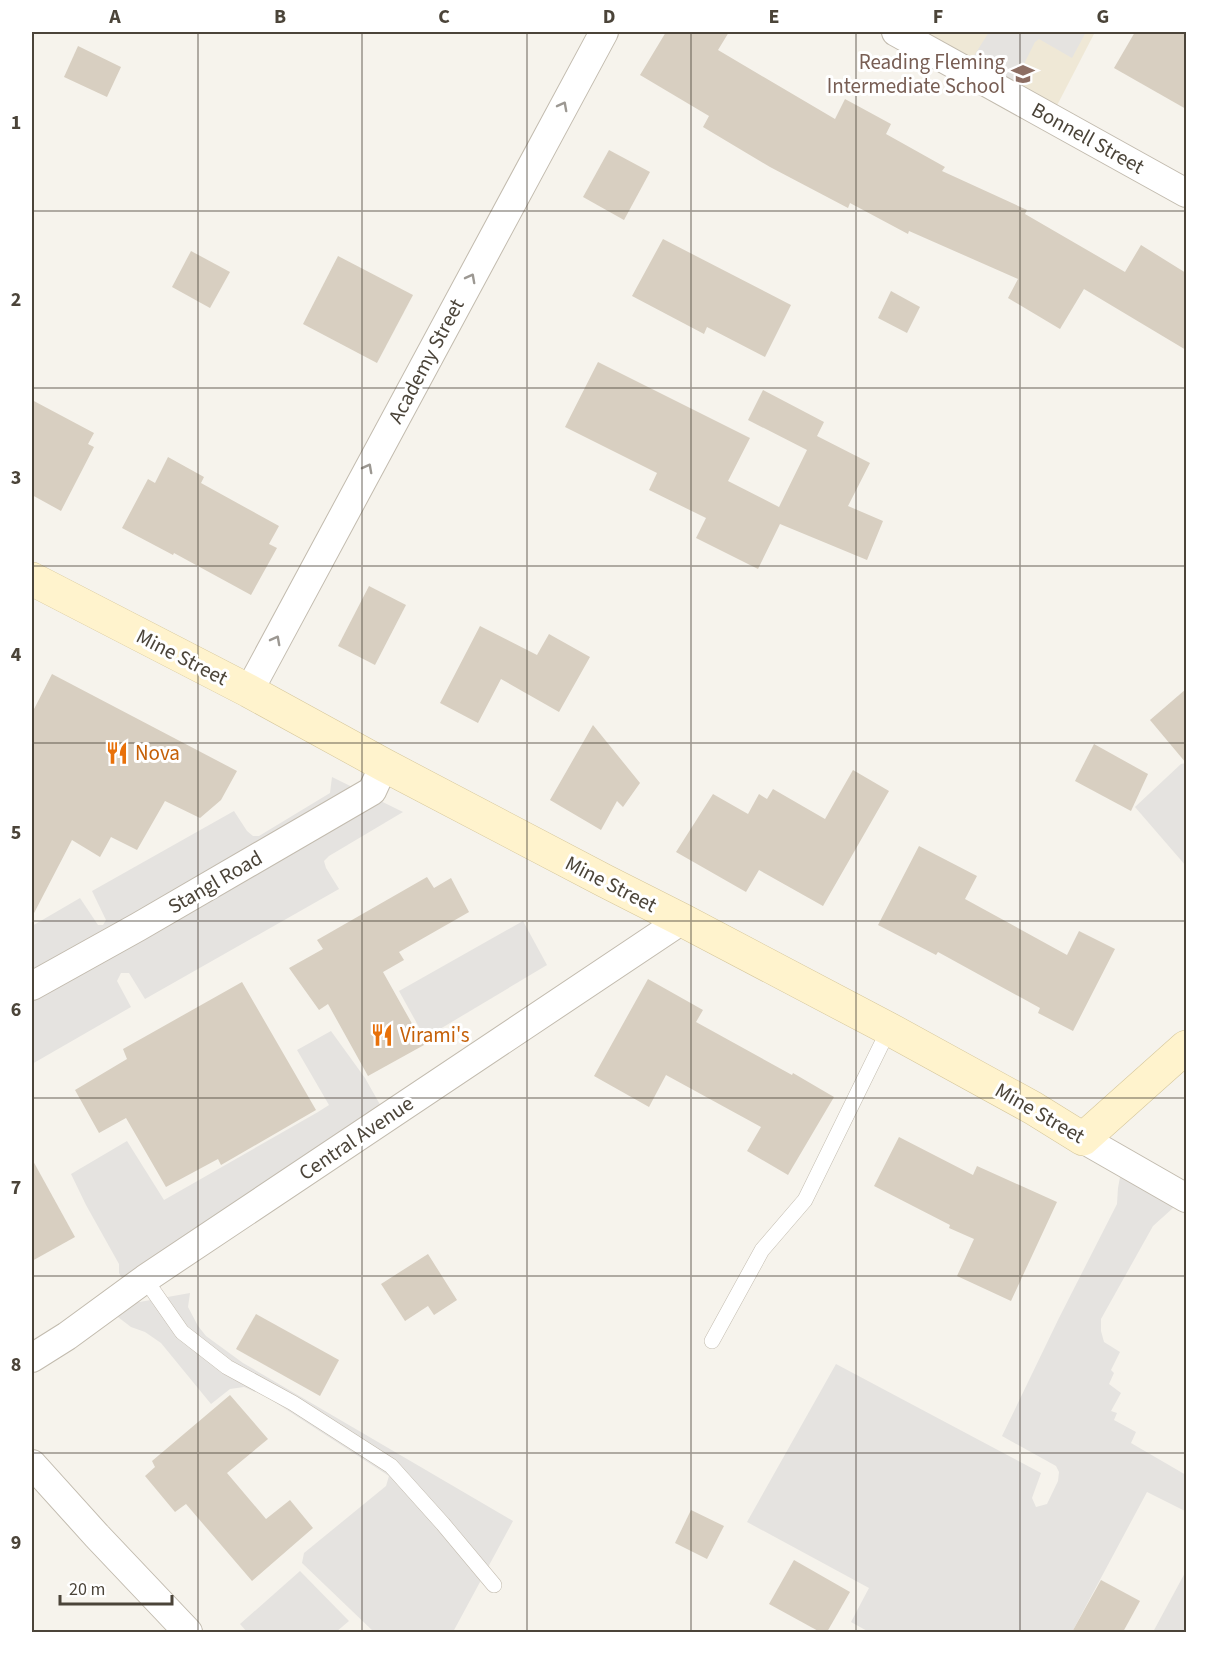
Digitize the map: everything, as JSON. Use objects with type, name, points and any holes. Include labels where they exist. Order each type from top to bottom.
[{"type":"street","name":"Academy Street","points":[[249,692],[604,32]]},
{"type":"street","name":"Bonnell Street","points":[[896,32],[1186,193]]},
{"type":"street","name":"Mine Street","points":[[32,579],[890,1029],[1033,1108],[1186,1198]]},
{"type":"street","name":"Stangl Road","points":[[32,986],[372,791],[384,765]]},
{"type":"street","name":"Central Avenue","points":[[32,1358],[68,1336],[146,1279],[682,920]]},
{"type":"street","points":[[1083,1139],[1186,1047]]},
{"type":"street","points":[[32,1464],[188,1632]]},
{"type":"lane","points":[[712,1341],[762,1250],[805,1200],[890,1029]]},
{"type":"lane","points":[[146,1279],[182,1332],[227,1367],[293,1403],[391,1466],[494,1585]]},
{"type":"shaded area","name":"Reading Fleming Intermediate School","points":[[896,32],[1095,32],[1051,117]]},
{"type":"shaded area","points":[[989,32],[1086,32],[1072,58],[1039,39],[1035,42],[1009,94],[965,70]]},
{"type":"shaded area","points":[[1186,763],[1186,866],[1135,807],[1181,764]]},
{"type":"shaded area","points":[[332,777],[403,812],[324,861],[339,889],[145,999],[129,973],[121,973],[117,981],[131,1007],[32,1064],[32,926],[80,898],[98,925],[103,925],[106,920],[92,891],[234,811],[247,831],[253,836],[259,836],[330,793]]},
{"type":"shaded area","points":[[523,921],[547,965],[425,1038],[399,991]]},
{"type":"shaded area","points":[[331,1031],[365,1078],[387,1117],[130,1292],[119,1273],[119,1264],[71,1174],[127,1141],[164,1200],[329,1105],[297,1050]]},
{"type":"shaded area","points":[[1123,1161],[1184,1196],[1153,1226],[1101,1319],[1104,1342],[1120,1352],[1111,1370],[1114,1373],[1109,1384],[1121,1393],[1111,1411],[1117,1413],[1114,1420],[1136,1432],[1131,1443],[1186,1475],[1185,1511],[1147,1492],[1072,1632],[869,1632],[851,1622],[869,1588],[747,1522],[836,1364],[1041,1473],[1032,1498],[1036,1507],[1047,1504],[1058,1481],[1059,1472],[1056,1466],[1002,1436],[1117,1204]]},
{"type":"shaded area","points":[[190,1293],[188,1307],[198,1326],[206,1336],[243,1363],[513,1521],[453,1632],[374,1632],[302,1563],[304,1553],[386,1486],[389,1476],[267,1397],[244,1387],[230,1389],[211,1404],[161,1343],[145,1332],[131,1327],[106,1308]]},
{"type":"shaded area","points":[[300,1571],[349,1621],[336,1632],[247,1632],[240,1624]]},
{"type":"shaded area","points":[[1186,1571],[1186,1632],[1153,1632]]},
{"type":"building","points":[[666,32],[729,32],[718,50],[835,119],[845,99],[891,124],[886,134],[945,167],[942,171],[1027,210],[1025,214],[1125,272],[1141,245],[1186,273],[1186,350],[1084,289],[1060,329],[1008,298],[1018,279],[909,231],[908,234],[850,203],[848,208],[770,167],[703,127],[709,116],[640,75]]},
{"type":"building","points":[[1135,32],[1186,32],[1186,109],[1114,68]]},
{"type":"building","points":[[78,46],[121,67],[107,97],[64,77]]},
{"type":"building","points":[[609,150],[650,172],[624,220],[583,197]]},
{"type":"building","points":[[663,239],[791,305],[765,357],[707,327],[704,334],[632,296]]},
{"type":"building","points":[[191,251],[230,272],[210,308],[172,287]]},
{"type":"building","points":[[338,256],[413,295],[377,363],[303,324]]},
{"type":"building","points":[[891,291],[920,307],[907,333],[878,318]]},
{"type":"building","points":[[598,362],[750,438],[728,481],[779,507],[807,450],[748,420],[763,390],[824,422],[817,436],[870,463],[848,506],[883,521],[867,560],[780,524],[758,569],[696,538],[706,518],[649,490],[657,473],[565,427]]},
{"type":"building","points":[[32,400],[94,433],[88,444],[94,447],[61,511],[32,495]]},
{"type":"building","points":[[168,457],[204,477],[201,483],[279,526],[269,544],[277,548],[251,595],[122,528],[148,479],[155,483]]},
{"type":"building","points":[[369,586],[406,605],[375,665],[338,646]]},
{"type":"building","points":[[480,626],[537,655],[549,634],[590,657],[559,712],[501,679],[478,723],[440,703]]},
{"type":"building","name":"Nova","points":[[52,674],[237,771],[221,800],[200,818],[165,801],[137,850],[111,837],[100,857],[72,840],[32,917],[32,713]]},
{"type":"building","points":[[1186,689],[1186,763],[1150,720]]},
{"type":"building","points":[[593,725],[640,783],[623,807],[617,801],[601,830],[550,800]]},
{"type":"building","points":[[1094,744],[1148,774],[1131,811],[1075,781]]},
{"type":"building","points":[[853,770],[889,791],[823,906],[759,870],[746,892],[676,852],[713,794],[748,814],[759,794],[767,799],[773,789],[825,819]]},
{"type":"building","points":[[919,846],[977,876],[965,899],[1067,955],[1079,931],[1115,949],[1073,1031],[1038,1013],[1040,1008],[938,952],[936,955],[878,925]]},
{"type":"building","points":[[427,877],[434,888],[451,878],[469,912],[399,952],[404,960],[383,972],[424,1045],[368,1076],[328,1004],[319,1010],[289,968],[323,949],[317,940]]},
{"type":"building","points":[[648,979],[703,1010],[696,1022],[834,1097],[788,1175],[747,1151],[761,1127],[666,1075],[649,1107],[594,1076]]},
{"type":"building","points":[[242,982],[316,1110],[221,1165],[218,1159],[166,1187],[126,1118],[99,1133],[75,1090],[127,1059],[123,1049]]},
{"type":"building","points":[[899,1137],[973,1175],[977,1166],[1057,1202],[1011,1301],[957,1276],[974,1239],[949,1228],[950,1225],[874,1186]]},
{"type":"building","points":[[32,1159],[75,1237],[32,1261]]},
{"type":"building","points":[[428,1254],[457,1300],[434,1315],[428,1306],[405,1321],[381,1284]]},
{"type":"building","points":[[256,1314],[339,1360],[320,1396],[236,1349]]},
{"type":"building","points":[[230,1395],[268,1439],[227,1473],[266,1519],[290,1500],[313,1528],[252,1581],[186,1504],[175,1512],[145,1476],[155,1467],[152,1461]]},
{"type":"building","points":[[691,1510],[724,1526],[707,1559],[675,1543]]},
{"type":"building","points":[[794,1560],[850,1592],[827,1632],[820,1632],[769,1604]]},
{"type":"building","points":[[1101,1580],[1140,1601],[1123,1632],[1072,1632]]},
{"type":"place","name":"Reading Fleming Intermediate School","points":[[1023,74]]},
{"type":"place","name":"Nova","points":[[117,753]]},
{"type":"place","name":"Virami's","points":[[382,1035]]}]
